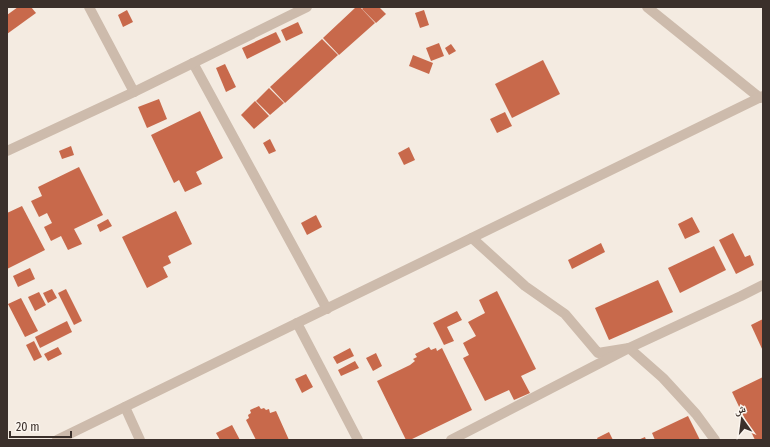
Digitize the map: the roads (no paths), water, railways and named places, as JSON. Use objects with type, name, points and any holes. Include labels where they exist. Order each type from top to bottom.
[{"type":"street","points":[[89,7],[134,92]]},
{"type":"street","points":[[7,151],[134,92],[307,7]]},
{"type":"street","points":[[57,440],[762,98],[647,7]]},
{"type":"street","points":[[193,63],[327,309]]},
{"type":"street","points":[[472,238],[525,286],[565,314],[598,353],[629,348]]},
{"type":"street","points":[[451,440],[629,348],[763,285]]},
{"type":"street","points":[[297,323],[358,440]]},
{"type":"street","points":[[629,348],[663,378],[696,414],[715,440]]},
{"type":"street","points":[[125,407],[140,440]]}]
